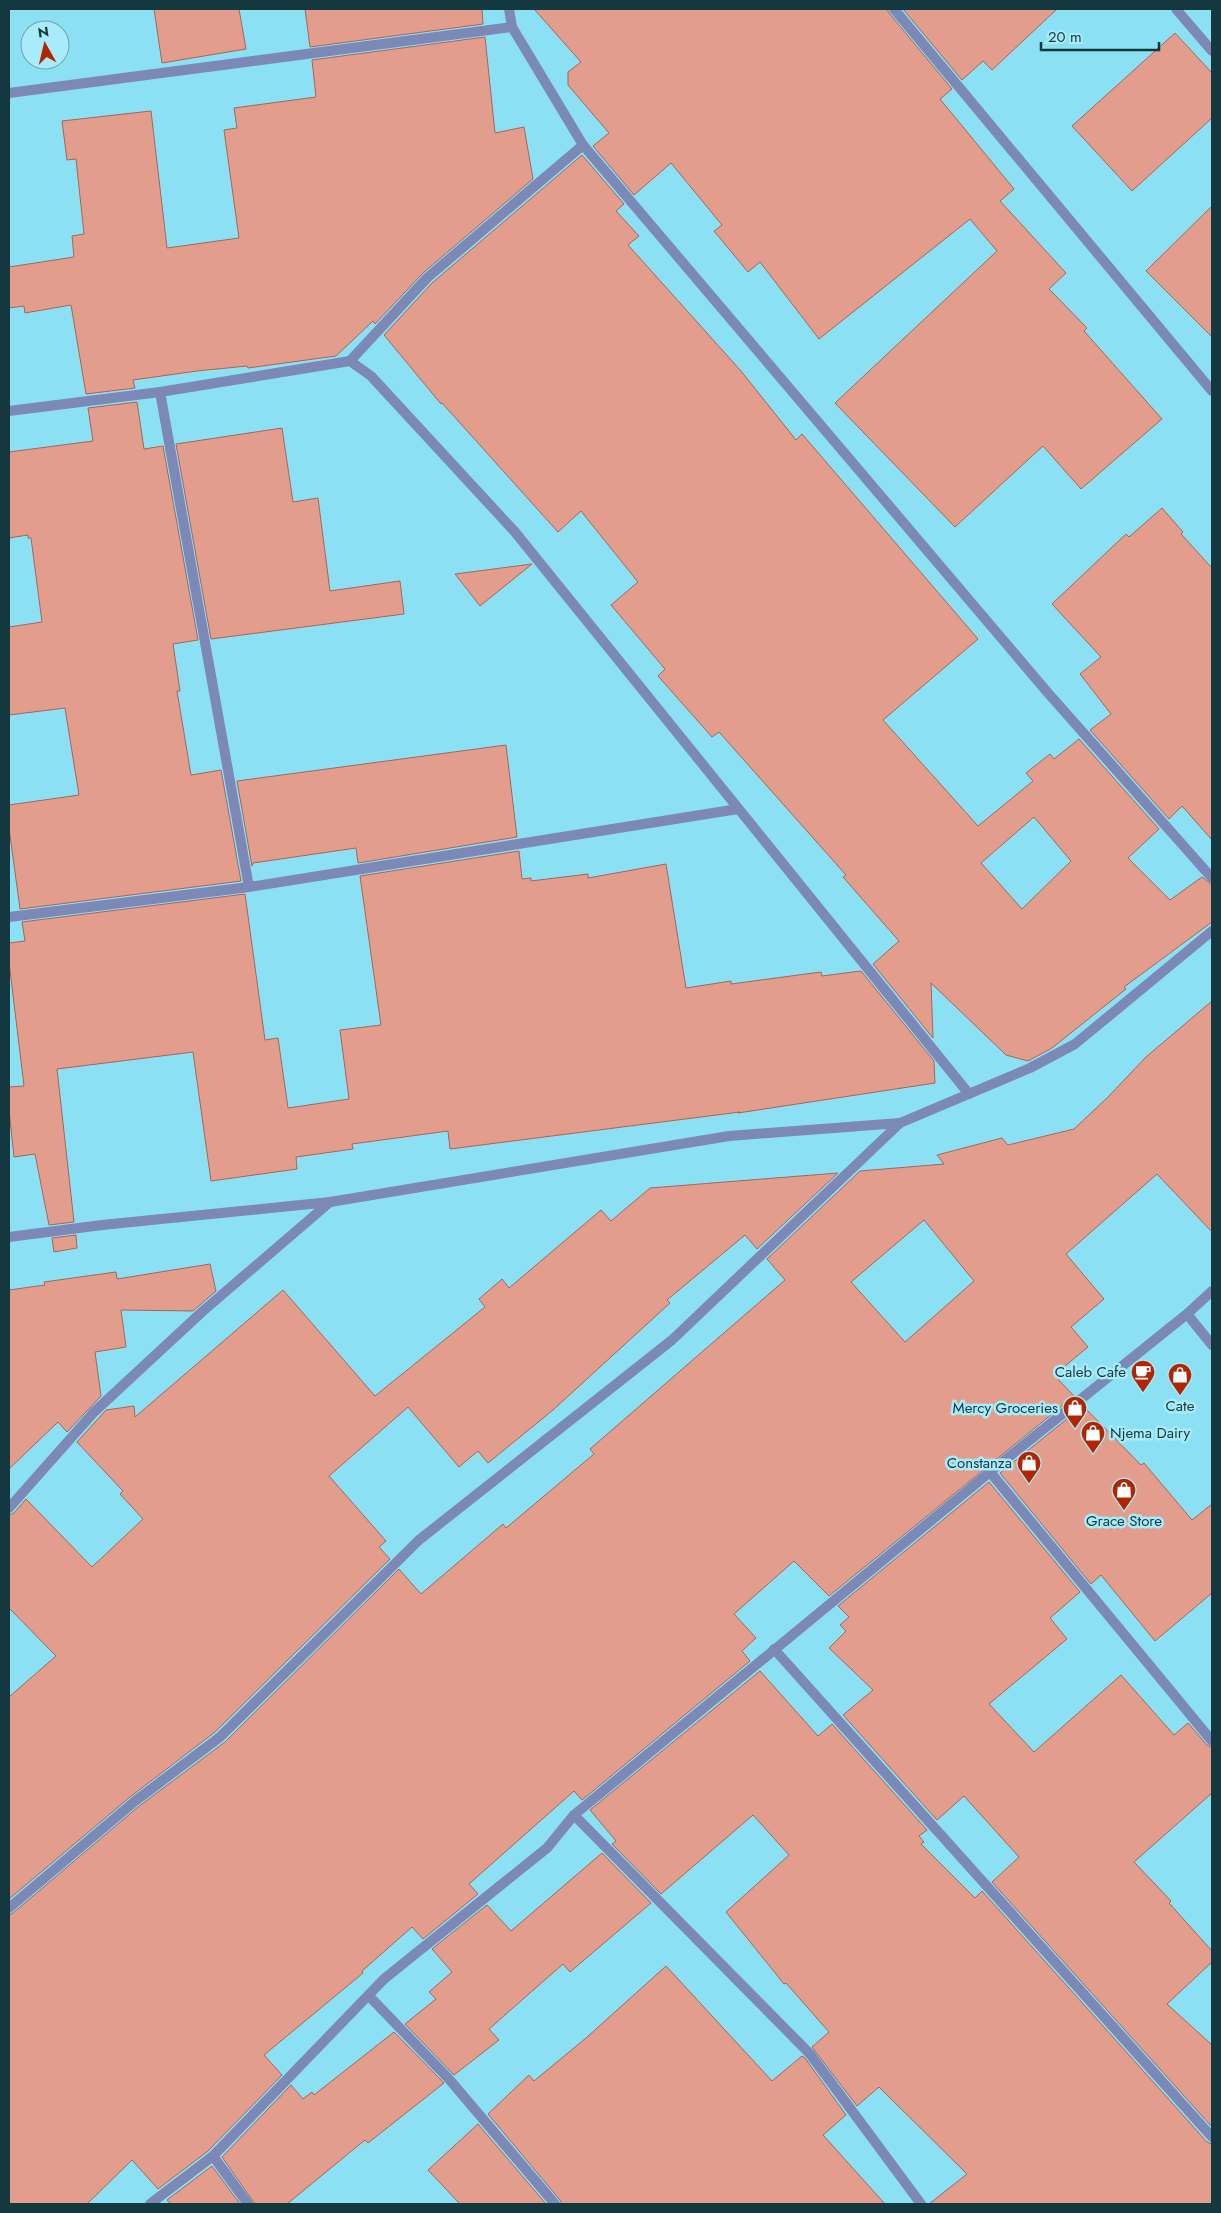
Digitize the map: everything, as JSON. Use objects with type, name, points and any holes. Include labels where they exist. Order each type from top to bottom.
[{"type":"street","points":[[509,9],[512,27],[583,145],[1048,693],[1212,878]]},
{"type":"street","points":[[894,9],[1212,392]]},
{"type":"street","points":[[1176,9],[1212,51]]},
{"type":"street","points":[[9,93],[512,27]]},
{"type":"street","points":[[9,412],[160,392],[350,361],[428,278],[583,145]]},
{"type":"street","points":[[350,361],[371,376],[515,532],[969,1094]]},
{"type":"street","points":[[160,392],[248,887]]},
{"type":"street","points":[[9,917],[248,887],[738,809]]},
{"type":"street","points":[[9,1236],[330,1202],[729,1136],[900,1123],[1030,1068],[1075,1044],[1212,931]]},
{"type":"street","points":[[9,1908],[134,1802],[220,1737],[420,1540],[672,1340],[900,1123]]},
{"type":"street","points":[[9,1508],[94,1412],[203,1311],[330,1202]]},
{"type":"street","points":[[150,2204],[212,2156],[384,1979],[546,1848],[574,1815],[990,1472],[1187,1314],[1212,1291]]},
{"type":"street","points":[[1187,1314],[1212,1345]]},
{"type":"street","points":[[990,1472],[1212,1741]]},
{"type":"street","points":[[774,1649],[1212,2137]]},
{"type":"street","points":[[574,1815],[810,2054],[921,2204]]},
{"type":"street","points":[[369,1996],[449,2079],[556,2204]]},
{"type":"street","points":[[212,2156],[248,2204]]},
{"type":"building","points":[[154,9],[239,9],[246,49],[162,63]]},
{"type":"building","points":[[305,9],[482,9],[483,24],[310,47]]},
{"type":"building","points":[[534,9],[887,9],[952,89],[940,99],[1014,189],[1000,201],[1066,273],[1049,289],[1087,328],[1084,331],[1162,419],[1081,489],[1043,446],[955,527],[835,403],[997,251],[970,219],[819,339],[760,262],[748,272],[714,231],[722,225],[671,163],[634,195],[593,146],[609,133],[568,85],[568,72],[581,62]]},
{"type":"building","points":[[903,9],[1057,9],[992,70],[983,61],[962,80]]},
{"type":"building","points":[[1175,33],[1212,73],[1212,118],[1132,191],[1072,126]]},
{"type":"building","points":[[485,37],[495,133],[524,127],[533,179],[423,273],[375,324],[373,321],[336,356],[248,368],[247,366],[197,371],[133,380],[135,388],[86,394],[71,305],[25,313],[24,306],[9,308],[9,267],[74,257],[72,236],[84,234],[76,159],[67,160],[62,121],[151,111],[167,248],[239,238],[224,130],[237,128],[234,108],[316,97],[312,60]]},
{"type":"building","points":[[582,155],[624,204],[616,211],[639,236],[628,245],[741,371],[796,440],[802,434],[978,639],[883,720],[978,826],[1033,781],[1026,773],[1050,754],[1054,759],[1079,739],[1159,829],[1128,858],[1170,900],[1202,877],[1212,885],[1212,922],[1124,987],[1126,989],[1052,1048],[1028,1061],[1006,1055],[931,983],[933,1038],[873,964],[899,941],[843,877],[846,875],[719,732],[712,737],[658,676],[665,669],[611,605],[638,582],[581,511],[558,532],[441,404],[384,335],[432,283]],"holes":[[[1034,817],[1071,861],[1022,909],[981,863]]]},
{"type":"building","points":[[1212,206],[1212,337],[1146,271]]},
{"type":"building","points":[[137,402],[144,449],[163,446],[198,640],[173,644],[180,691],[177,691],[191,775],[221,770],[241,881],[20,909],[9,828],[9,805],[79,795],[65,708],[9,715],[9,627],[42,622],[31,538],[28,538],[28,535],[9,538],[9,452],[93,441],[88,408]]},
{"type":"building","points":[[282,428],[293,502],[318,498],[330,591],[400,581],[404,614],[211,639],[176,444]]},
{"type":"building","points":[[1162,508],[1183,532],[1181,534],[1212,568],[1212,840],[1182,806],[1169,819],[1090,730],[1111,714],[1080,674],[1101,657],[1052,604],[1126,534],[1129,537]]},
{"type":"building","points":[[532,564],[480,606],[455,574]]},
{"type":"building","points":[[506,745],[517,837],[358,863],[356,848],[253,863],[252,866],[237,781]]},
{"type":"building","points":[[519,851],[522,879],[531,878],[531,881],[588,874],[588,878],[666,864],[686,988],[731,981],[731,984],[821,972],[822,976],[861,971],[934,1061],[935,1083],[738,1113],[740,1112],[450,1149],[448,1131],[352,1144],[353,1149],[296,1157],[297,1169],[211,1181],[193,1052],[57,1069],[74,1222],[49,1225],[35,1154],[14,1157],[9,1110],[9,1087],[24,1086],[9,962],[9,943],[25,941],[22,922],[245,894],[265,1040],[278,1038],[288,1108],[349,1099],[340,1030],[381,1025],[360,876]]},
{"type":"building","points":[[1212,1001],[1212,1232],[1157,1174],[1066,1254],[1104,1299],[1071,1327],[1088,1347],[1054,1375],[1074,1396],[829,1596],[794,1561],[734,1614],[756,1638],[742,1651],[750,1661],[582,1800],[574,1791],[469,1884],[478,1894],[423,1939],[412,1927],[362,1971],[363,1973],[264,2055],[282,2075],[208,2151],[158,2189],[132,2160],[87,2204],[9,2204],[9,1915],[138,1807],[225,1742],[399,1569],[421,1594],[503,1524],[506,1528],[594,1454],[590,1449],[785,1280],[767,1259],[860,1171],[944,1164],[937,1155],[1002,1138],[1008,1145],[1074,1129],[1146,1057]],"holes":[[[924,1220],[974,1281],[905,1342],[851,1282]]]},
{"type":"building","points":[[838,1173],[757,1249],[745,1235],[667,1300],[670,1303],[553,1410],[488,1463],[478,1451],[459,1467],[408,1407],[329,1476],[386,1541],[379,1547],[390,1559],[215,1732],[130,1797],[9,1899],[9,1697],[56,1656],[9,1608],[9,1515],[14,1513],[26,1499],[92,1567],[143,1519],[120,1494],[123,1491],[77,1442],[106,1410],[134,1406],[135,1417],[283,1290],[375,1396],[485,1307],[479,1299],[502,1279],[509,1288],[601,1210],[611,1221],[650,1188]]},
{"type":"building","points":[[76,1235],[77,1248],[54,1252],[52,1238]]},
{"type":"building","points":[[210,1264],[216,1291],[193,1311],[121,1310],[126,1347],[95,1352],[101,1396],[67,1432],[58,1422],[9,1469],[9,1290],[45,1285],[44,1282],[116,1272],[117,1279]]},
{"type":"building","points":[[1083,1406],[1141,1465],[1144,1463],[1192,1520],[1212,1504],[1212,1593],[1155,1641],[1101,1575],[1091,1584],[1000,1473]]},
{"type":"building","points":[[989,1482],[1080,1592],[1050,1618],[1067,1639],[989,1704],[1034,1752],[1121,1675],[1174,1735],[1188,1723],[1207,1745],[1212,1748],[1212,1793],[1134,1862],[1171,1901],[1169,1903],[1212,1951],[1212,1962],[1167,2004],[1212,2045],[1212,2127],[992,1882],[1019,1857],[964,1796],[937,1820],[843,1715],[873,1690],[829,1648],[846,1631],[840,1625],[849,1617],[838,1606]]},
{"type":"building","points":[[760,1671],[818,1736],[832,1724],[927,1830],[919,1836],[924,1842],[921,1844],[975,1898],[982,1891],[1207,2142],[1212,2144],[1212,2204],[929,2204],[967,2174],[879,2087],[857,2106],[812,2047],[829,2032],[786,1983],[784,1984],[726,1912],[789,1855],[753,1815],[661,1894],[612,1844],[616,1841],[590,1810]]},
{"type":"building","points":[[602,1853],[651,1903],[570,1972],[563,1964],[489,2029],[499,2040],[454,2075],[405,2024],[436,1999],[429,1992],[452,1972],[432,1949],[487,1905],[511,1931]]},
{"type":"building","points":[[666,1966],[772,2081],[802,2056],[805,2058],[846,2115],[823,2135],[885,2204],[562,2204],[488,2114],[529,2075],[534,2081],[586,2038]]},
{"type":"building","points":[[394,2032],[444,2083],[368,2143],[365,2140],[287,2204],[255,2204],[222,2157],[291,2085],[303,2099],[312,2092],[314,2095]]},
{"type":"building","points":[[478,2124],[546,2204],[460,2204],[428,2170]]},
{"type":"building","points":[[212,2166],[240,2204],[171,2204],[167,2200]]},
{"type":"place","name":"Caleb Cafe","points":[[1143,1393]]},
{"type":"place","name":"Cate","points":[[1180,1396]]},
{"type":"place","name":"Mercy Groceries","points":[[1075,1429]]},
{"type":"place","name":"Njema Dairy","points":[[1093,1454]]},
{"type":"place","name":"Constanza","points":[[1029,1484]]},
{"type":"place","name":"Grace Store","points":[[1124,1511]]}]
